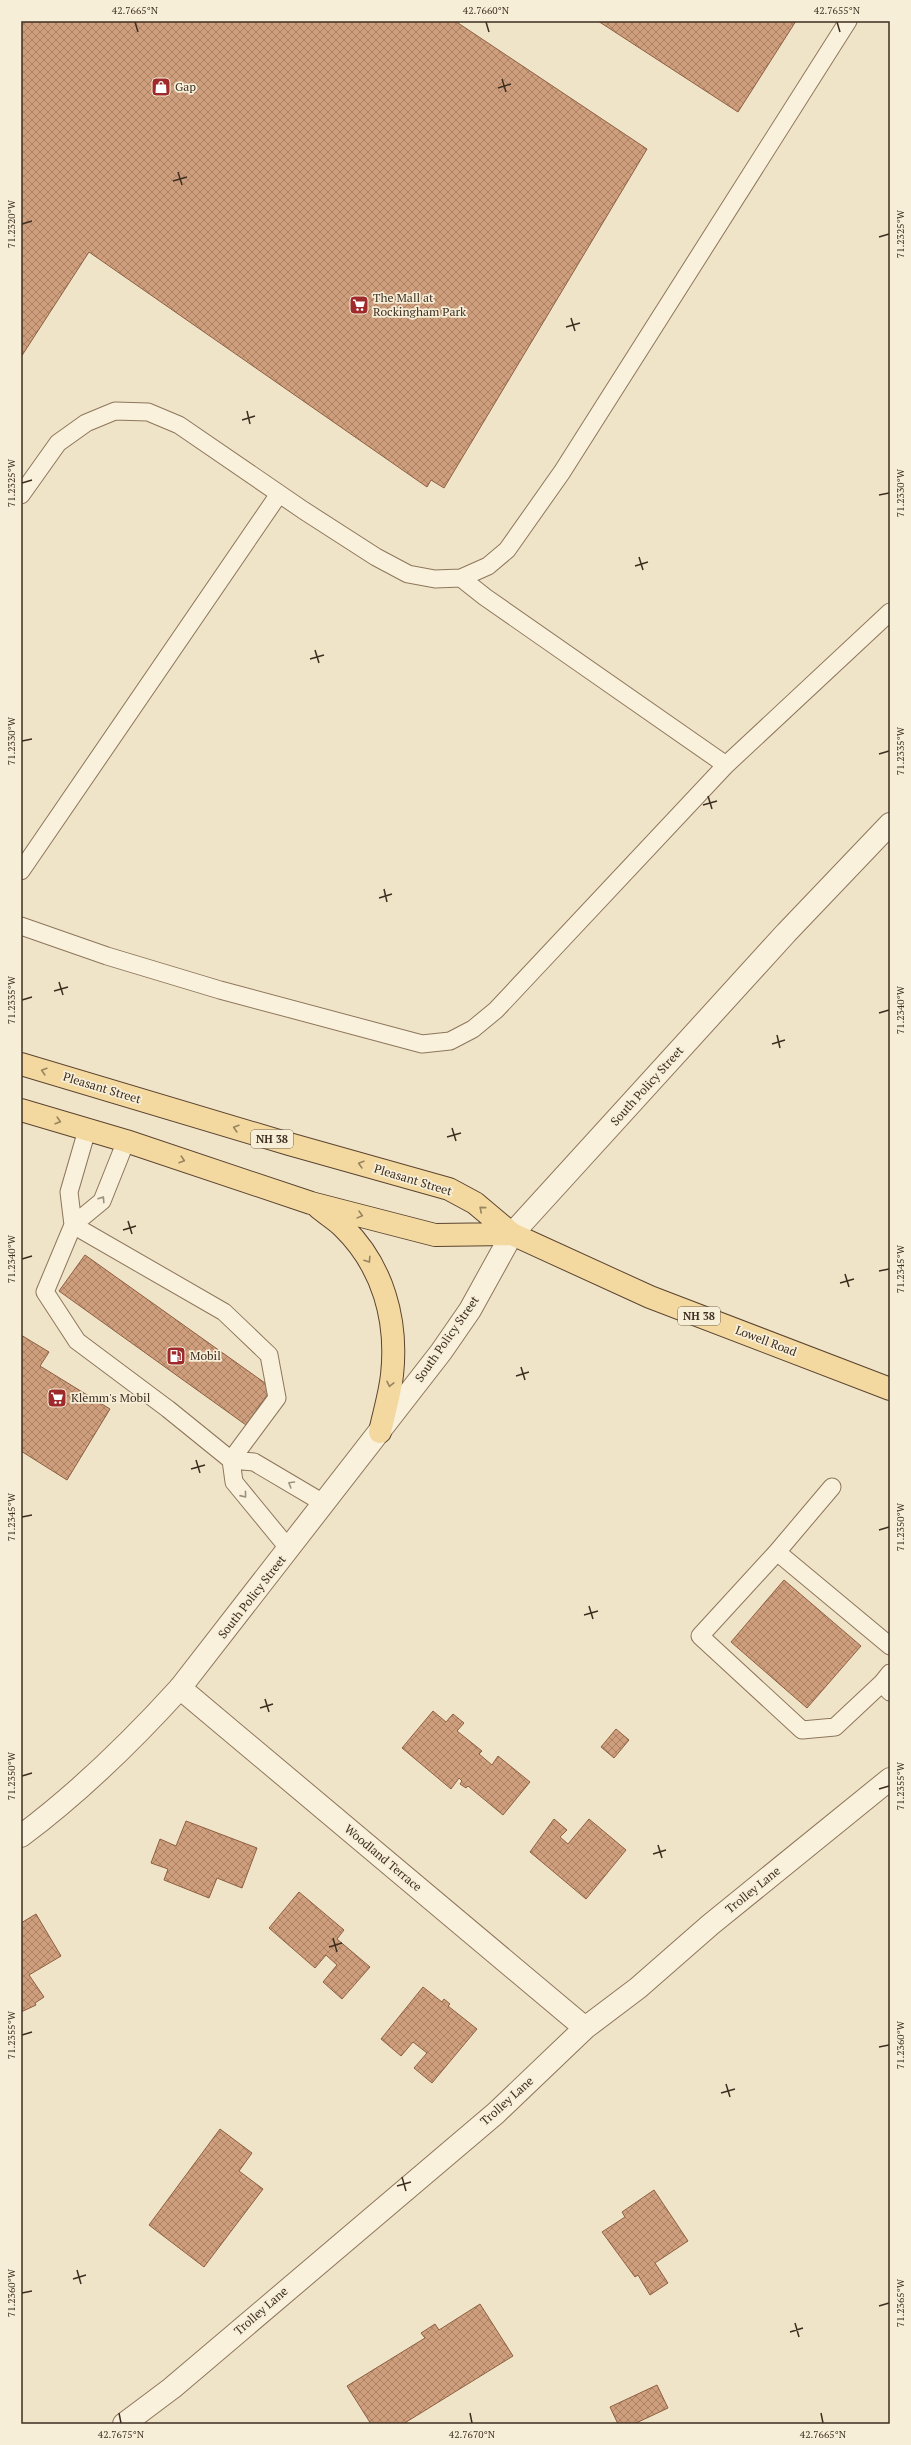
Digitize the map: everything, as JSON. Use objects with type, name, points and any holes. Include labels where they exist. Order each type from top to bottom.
[{"type":"main road","name":"Pleasant Street","points":[[21,1064],[289,1144],[449,1189],[475,1203],[512,1234]]},
{"type":"main road","name":"NH 38","points":[[21,1110],[126,1141],[311,1203],[435,1235],[512,1234]]},
{"type":"main road","points":[[311,1203],[343,1227],[369,1260],[388,1302],[393,1339],[392,1376],[380,1432]]},
{"type":"main road","name":"Lowell Road","points":[[512,1234],[650,1297],[890,1389]]},
{"type":"street","name":"South Policy Street","points":[[21,1836],[91,1779],[134,1738],[180,1688],[325,1504],[470,1310],[512,1234],[786,934],[890,824]]},
{"type":"street","name":"Woodland Terrace","points":[[180,1688],[585,2028]]},
{"type":"street","name":"Trolley Lane","points":[[124,2424],[172,2388],[496,2113],[585,2028],[638,1988],[710,1925],[890,1779]]},
{"type":"lane","points":[[21,496],[58,443],[86,422],[115,411],[148,412],[179,425],[279,494],[376,557],[408,574],[435,579],[461,578],[488,566],[507,550],[557,478],[848,21]]},
{"type":"lane","points":[[21,871],[279,494]]},
{"type":"lane","points":[[461,578],[726,765]]},
{"type":"lane","points":[[21,926],[107,956],[342,1024],[422,1044],[450,1041],[473,1029],[496,1010],[726,765],[890,612]]},
{"type":"lane","points":[[74,1225],[69,1192],[87,1130]]},
{"type":"lane","points":[[126,1141],[102,1201],[74,1225],[45,1292],[77,1341],[168,1409],[232,1460],[254,1462],[325,1504]]},
{"type":"lane","points":[[74,1225],[224,1312],[269,1356],[277,1398],[232,1460],[234,1482],[289,1549]]},
{"type":"lane","points":[[832,1487],[777,1552],[700,1636],[802,1730],[835,1727],[887,1683]]},
{"type":"lane","points":[[777,1552],[890,1646]]},
{"type":"building","name":"The Mall at Rockingham Park","points":[[21,21],[455,21],[647,149],[444,488],[431,480],[427,487],[89,252],[21,357]]},
{"type":"building","points":[[598,21],[796,21],[738,112]]},
{"type":"building","points":[[85,1255],[272,1388],[246,1425],[59,1291]]},
{"type":"building","name":"Klemm's Mobil","points":[[21,1335],[49,1352],[40,1366],[110,1409],[67,1480],[21,1451]]},
{"type":"building","points":[[784,1580],[861,1646],[807,1708],[731,1642]]},
{"type":"building","points":[[433,1711],[446,1722],[453,1714],[464,1723],[457,1731],[482,1751],[479,1754],[492,1765],[498,1756],[530,1782],[503,1815],[468,1786],[466,1788],[460,1784],[462,1781],[459,1778],[451,1789],[402,1748]]},
{"type":"building","points":[[616,1729],[629,1740],[614,1758],[601,1747]]},
{"type":"building","points":[[554,1819],[567,1830],[560,1837],[568,1844],[589,1819],[626,1850],[586,1899],[530,1852]]},
{"type":"building","points":[[186,1821],[257,1848],[242,1888],[217,1878],[209,1898],[164,1880],[168,1869],[151,1863],[160,1839],[176,1846]]},
{"type":"building","points":[[299,1892],[344,1930],[337,1939],[370,1967],[342,1999],[323,1982],[337,1965],[326,1955],[315,1968],[269,1928]]},
{"type":"building","points":[[36,1914],[61,1956],[29,1975],[44,1997],[35,2003],[36,2005],[21,2012],[21,1923]]},
{"type":"building","points":[[423,1987],[442,2002],[444,1999],[450,2004],[448,2006],[477,2029],[432,2083],[414,2068],[427,2053],[413,2042],[401,2056],[381,2039]]},
{"type":"building","points":[[220,2129],[252,2153],[239,2171],[263,2189],[204,2267],[149,2225]]},
{"type":"building","points":[[654,2190],[688,2241],[655,2263],[668,2283],[650,2295],[638,2275],[635,2277],[602,2232],[625,2217],[622,2212]]},
{"type":"building","points":[[480,2304],[513,2356],[403,2424],[371,2424],[347,2386],[425,2338],[421,2333],[435,2324],[439,2330]]},
{"type":"building","points":[[657,2385],[668,2408],[634,2424],[618,2424],[610,2407]]},
{"type":"place","name":"Gap","points":[[161,87]]},
{"type":"place","name":"The Mall at Rockingham Park","points":[[359,305]]},
{"type":"place","name":"Mobil","points":[[176,1356]]},
{"type":"place","name":"Klemm's Mobil","points":[[57,1398]]}]
